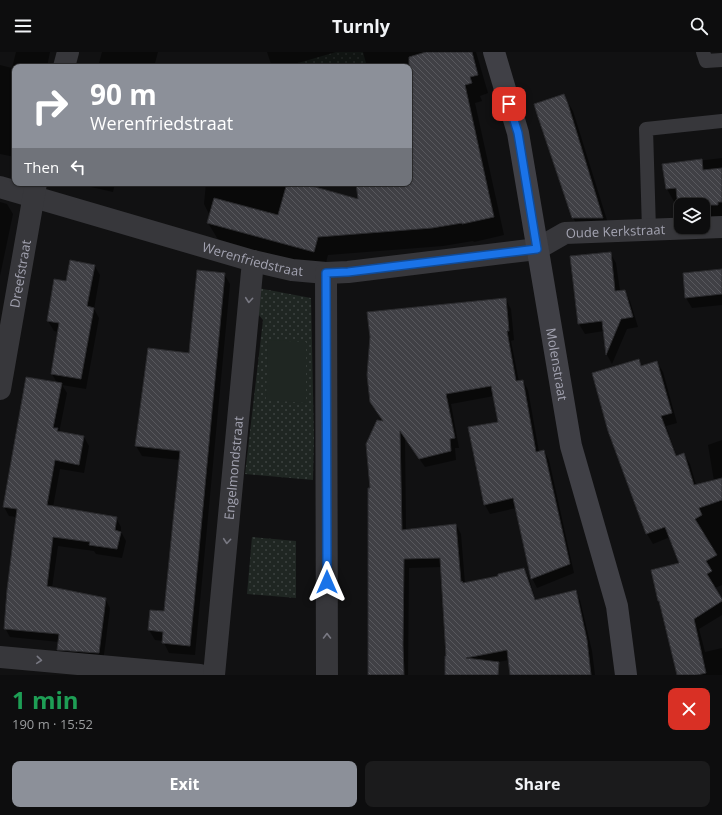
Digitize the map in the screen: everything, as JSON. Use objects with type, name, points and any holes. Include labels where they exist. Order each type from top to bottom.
[{"type":"street","points":[[65,64],[68,52]]},
{"type":"street","name":"Molenstraat","points":[[494,52],[518,133],[571,446],[617,606],[626,675]]},
{"type":"street","name":"Werenfriedstraat","points":[[0,187],[35,189],[253,261],[292,270],[326,273],[348,272],[537,249]]},
{"type":"street","name":"Dreefstraat","points":[[0,389],[35,189]]},
{"type":"street","name":"Oude Kerkstraat","points":[[537,249],[565,233],[722,227]]},
{"type":"street","name":"Engelmondstraat","points":[[214,675],[253,261]]},
{"type":"street","points":[[326,273],[327,675]]},
{"type":"street","points":[[0,656],[200,675]]},
{"type":"lane","points":[[703,52],[706,61],[722,60]]},
{"type":"lane","points":[[649,230],[646,129],[722,121]]},
{"type":"shaded area","points":[[336,52],[363,52],[366,63],[363,64],[294,64]]},
{"type":"shaded area","points":[[258,288],[311,298],[314,439],[313,480],[245,474],[263,320],[254,309]]},
{"type":"shaded area","points":[[268,340],[306,342],[306,403],[266,400]]},
{"type":"shaded area","points":[[252,537],[296,541],[296,598],[247,594]]},
{"type":"building","points":[[426,52],[472,52],[478,75],[470,77],[472,83],[465,85],[494,217],[462,224],[432,228],[318,237],[314,252],[207,223],[214,198],[278,215],[286,186],[312,186],[358,199],[356,186],[412,186],[412,64],[409,64],[409,57]]},
{"type":"building","points":[[564,94],[603,218],[572,218],[537,114],[534,104]]},
{"type":"building","points":[[702,159],[703,170],[722,168],[722,202],[718,202],[718,205],[710,205],[710,198],[677,198],[676,188],[666,189],[662,164]]},
{"type":"building","points":[[611,252],[615,291],[625,290],[633,317],[621,319],[606,355],[602,321],[578,324],[570,256]]},
{"type":"building","points":[[70,260],[95,265],[87,306],[94,308],[81,379],[51,374],[59,323],[47,321],[54,279],[66,281]]},
{"type":"building","points":[[722,269],[722,294],[685,298],[683,273]]},
{"type":"building","points":[[197,270],[225,273],[190,646],[162,643],[163,632],[148,630],[150,610],[164,611],[180,451],[135,446],[148,348],[189,353]]},
{"type":"building","points":[[506,298],[509,331],[507,331],[516,381],[523,380],[536,452],[544,450],[570,564],[531,579],[513,498],[484,505],[468,427],[498,422],[491,386],[446,394],[455,438],[450,439],[451,451],[419,459],[400,431],[402,530],[456,524],[461,582],[462,581],[463,583],[498,576],[498,574],[524,568],[535,600],[576,590],[587,640],[591,675],[510,675],[507,650],[466,658],[499,662],[498,675],[445,675],[446,656],[440,558],[404,559],[404,675],[368,675],[368,488],[370,488],[366,444],[377,420],[383,421],[370,402],[367,375],[370,337],[367,312]]},
{"type":"building","points":[[639,359],[641,366],[657,361],[672,413],[661,416],[676,456],[684,453],[694,485],[722,478],[722,500],[699,508],[702,515],[695,519],[717,555],[706,561],[712,571],[707,574],[722,599],[722,601],[694,619],[706,673],[697,675],[677,675],[651,570],[679,563],[665,527],[646,534],[608,431],[592,373]]},
{"type":"building","points":[[26,377],[62,383],[53,428],[58,428],[57,431],[84,436],[79,465],[55,460],[47,505],[117,517],[115,530],[121,532],[117,549],[89,545],[90,542],[53,537],[47,586],[106,598],[99,653],[57,650],[59,634],[4,629],[7,590],[17,509],[3,507]]},
{"type":"route","points":[[327,582],[326,273],[348,272],[537,249],[518,133],[509,104]]}]
